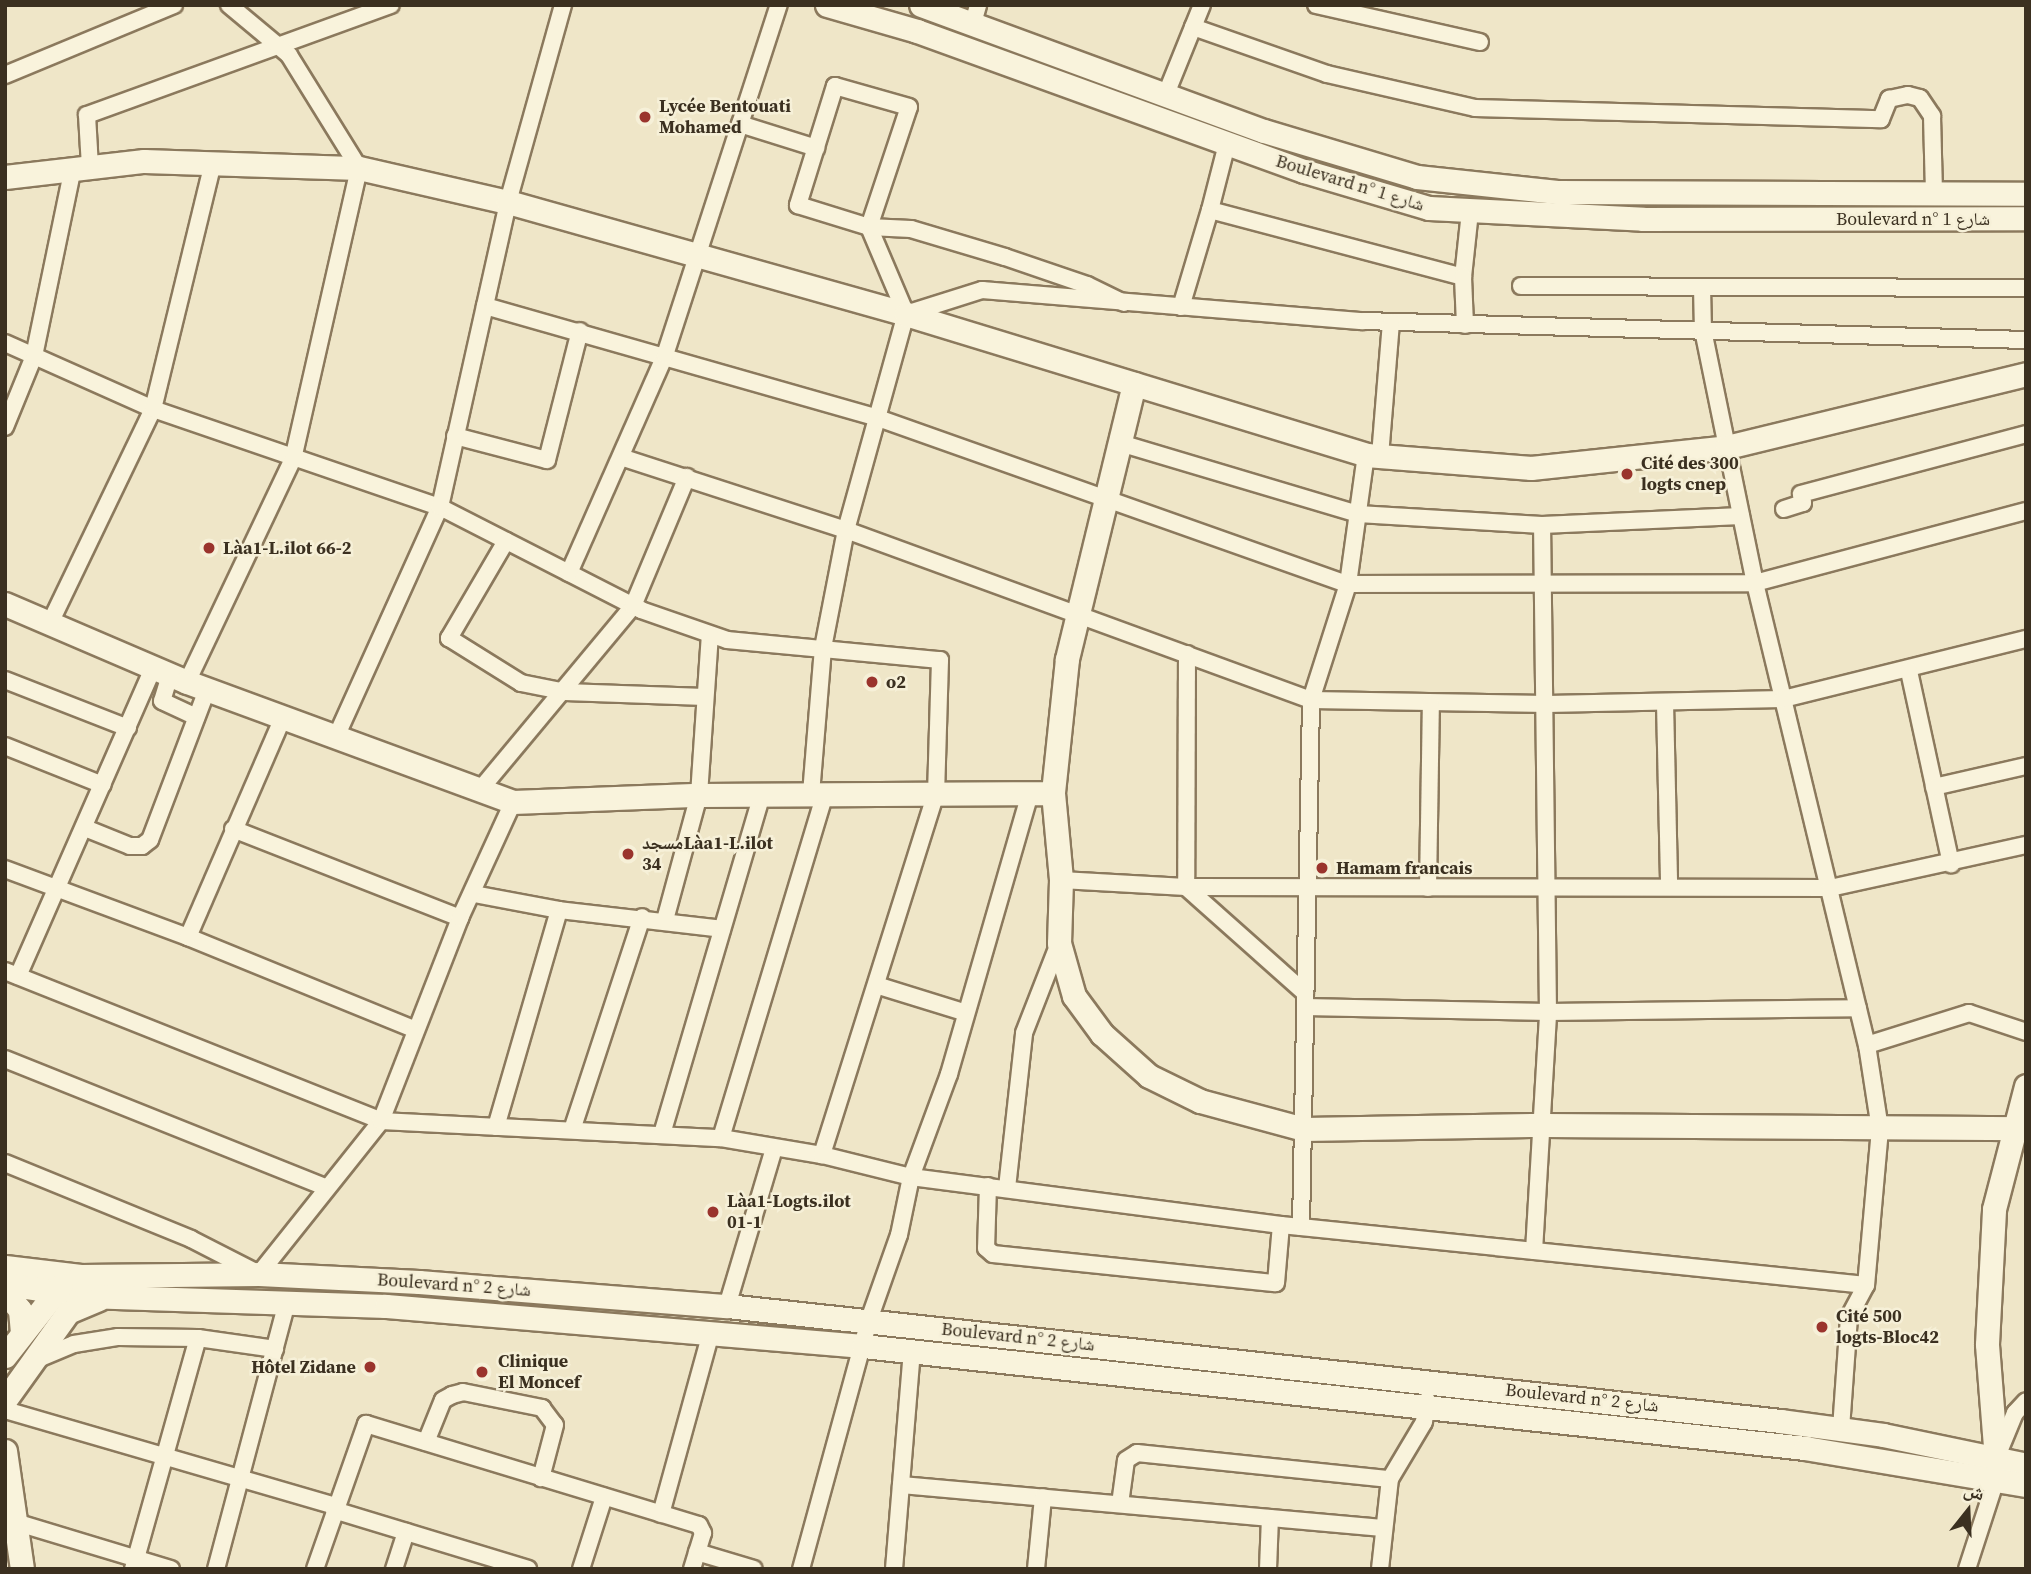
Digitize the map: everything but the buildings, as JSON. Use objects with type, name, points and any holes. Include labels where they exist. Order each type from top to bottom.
[{"type":"main road","name":"Boulevard n° شارع 1","points":[[827,5],[917,30],[1227,144],[1375,195],[1429,208],[1681,219],[2026,218]]},
{"type":"main road","name":"Boulevard n° شارع 1","points":[[921,5],[976,14],[1166,94],[1344,157],[1418,177],[1557,192],[2026,194]]},
{"type":"main road","points":[[5,177],[81,167],[213,162],[359,168],[508,202],[906,314],[1373,455],[1531,468],[1727,447],[2026,374]]},
{"type":"main road","points":[[1134,384],[1104,495],[1067,659],[1054,793],[1061,880],[1059,943],[1074,996],[1102,1034],[1149,1076],[1199,1101],[1304,1129],[1545,1125],[1880,1129],[2020,1127]]},
{"type":"main road","points":[[5,604],[179,679],[513,802],[762,793],[1054,793]]},
{"type":"main road","points":[[1996,1470],[1987,1344],[1994,1209],[2020,1127],[2026,1086]]},
{"type":"main road","name":"Boulevard n° شارع 2","points":[[5,1267],[80,1276],[259,1274],[727,1306],[869,1320],[1841,1428],[1996,1470],[2026,1485]]},
{"type":"main road","points":[[32,1272],[53,1292],[61,1304],[59,1323]]},
{"type":"main road","points":[[5,1356],[53,1292],[80,1276]]},
{"type":"main road","name":"Boulevard n° شارع 2","points":[[5,1284],[103,1297],[386,1306],[863,1346],[1996,1470],[2026,1465]]},
{"type":"main road","points":[[5,1292],[20,1310],[22,1332]]},
{"type":"main road","points":[[5,1400],[68,1312],[103,1297]]},
{"type":"main road","points":[[5,1451],[22,1569]]},
{"type":"street","points":[[5,75],[174,5]]},
{"type":"street","points":[[197,717],[162,702],[179,679],[293,459],[359,168],[289,55],[229,5]]},
{"type":"street","points":[[5,427],[34,356],[81,167],[87,115],[277,44],[391,5]]},
{"type":"street","points":[[336,737],[440,508],[508,202],[563,5]]},
{"type":"street","points":[[569,573],[665,355],[779,5]]},
{"type":"street","points":[[1166,94],[1202,5]]},
{"type":"street","points":[[1316,5],[1480,43]]},
{"type":"street","points":[[1194,27],[1327,74],[1475,108],[1881,119],[1889,99],[1908,95],[1920,98],[1932,116],[1934,193]]},
{"type":"street","points":[[721,1138],[818,794],[823,648],[846,530],[906,314],[869,227],[909,107],[835,86],[798,205],[869,227],[911,229],[1087,285],[1124,303]]},
{"type":"street","points":[[740,124],[816,148]]},
{"type":"street","points":[[1181,307],[1227,144]]},
{"type":"street","points":[[50,623],[153,409],[213,162]]},
{"type":"street","points":[[1210,210],[1463,277]]},
{"type":"street","points":[[1465,325],[1463,277],[1469,211]]},
{"type":"street","points":[[1521,286],[2026,288]]},
{"type":"street","points":[[1702,287],[1703,330],[1755,583],[1867,1045],[1880,1129],[1866,1285],[1849,1317],[1841,1428]]},
{"type":"street","points":[[906,314],[982,290],[1391,322],[2026,340]]},
{"type":"street","points":[[485,306],[665,355],[878,418],[1104,495],[1348,584],[1755,583],[2025,515]]},
{"type":"street","points":[[1301,1227],[1311,700],[1348,584],[1358,514],[1373,455],[1391,322]]},
{"type":"street","points":[[455,436],[547,460],[580,331]]},
{"type":"street","points":[[5,343],[153,409],[440,508],[633,606],[727,640],[940,660],[936,793],[821,1155]]},
{"type":"street","points":[[1784,509],[1803,503],[1801,494],[2026,434]]},
{"type":"street","points":[[1120,443],[1358,514],[1542,524],[1741,516]]},
{"type":"street","points":[[621,457],[846,530],[1311,700],[1547,704],[1783,699],[1909,671],[2026,639]]},
{"type":"street","points":[[480,791],[566,692],[633,606],[687,477]]},
{"type":"street","points":[[1534,1251],[1545,1125],[1548,1012],[1547,704],[1539,585],[1542,524]]},
{"type":"street","points":[[506,541],[449,638],[521,683],[566,692],[704,697]]},
{"type":"street","points":[[665,920],[699,795],[710,634]]},
{"type":"street","points":[[1187,654],[1186,887],[1305,1000],[1548,1012],[1857,1009]]},
{"type":"street","points":[[1909,671],[1951,864]]},
{"type":"street","points":[[85,828],[130,846],[142,846],[150,840],[197,717],[179,679]]},
{"type":"street","points":[[179,679],[128,728],[85,828],[11,973],[381,1121],[721,1138],[821,1155],[911,1177],[1281,1225],[1866,1285]]},
{"type":"street","points":[[5,680],[128,728]]},
{"type":"street","points":[[1665,703],[1669,886]]},
{"type":"street","points":[[1428,888],[1431,704]]},
{"type":"street","points":[[188,937],[283,717]]},
{"type":"street","points":[[5,746],[103,785]]},
{"type":"street","points":[[1934,787],[2026,766]]},
{"type":"street","points":[[662,1134],[762,793]]},
{"type":"street","points":[[801,1569],[869,1320],[899,1235],[911,1177],[948,1074],[963,1012],[1030,794]]},
{"type":"street","points":[[5,1163],[191,1239],[259,1274],[325,1186],[381,1121],[460,918],[474,894],[513,802]]},
{"type":"street","points":[[233,829],[460,918]]},
{"type":"street","points":[[1061,880],[1186,887],[1428,888],[1547,885],[1830,888],[1951,864],[2026,845]]},
{"type":"street","points":[[5,869],[188,937],[416,1030]]},
{"type":"street","points":[[474,894],[559,910],[642,917],[722,929]]},
{"type":"street","points":[[496,1127],[559,910]]},
{"type":"street","points":[[572,1130],[642,917]]},
{"type":"street","points":[[1007,1188],[1024,1033],[1059,943]]},
{"type":"street","points":[[876,985],[963,1012]]},
{"type":"street","points":[[1867,1045],[1969,1013],[2026,1032]]},
{"type":"street","points":[[5,1059],[325,1186]]},
{"type":"street","points":[[727,1306],[774,1148]]},
{"type":"street","points":[[988,1186],[986,1248],[993,1254],[1276,1283],[1281,1225]]},
{"type":"street","points":[[216,1569],[287,1303]]},
{"type":"street","points":[[661,1514],[711,1333]]},
{"type":"street","points":[[5,1356],[25,1371],[74,1344],[107,1339],[198,1338],[275,1349]]},
{"type":"street","points":[[134,1564],[198,1338]]},
{"type":"street","points":[[894,1569],[912,1352]]},
{"type":"street","points":[[1380,1569],[1390,1479],[1409,1452],[1426,1406],[1429,1383]]},
{"type":"street","points":[[426,1442],[443,1400],[452,1395],[463,1392],[542,1408],[555,1425],[541,1478]]},
{"type":"street","points":[[1967,1569],[2015,1413],[2026,1401]]},
{"type":"street","points":[[5,1410],[240,1477],[505,1565],[528,1569]]},
{"type":"street","points":[[315,1569],[363,1426],[426,1442],[703,1528],[692,1569]]},
{"type":"street","points":[[1120,1504],[1126,1460],[1137,1452],[1390,1479]]},
{"type":"street","points":[[901,1485],[1383,1528]]},
{"type":"street","points":[[581,1569],[604,1497]]},
{"type":"street","points":[[1036,1569],[1043,1497]]},
{"type":"street","points":[[1268,1569],[1270,1518]]},
{"type":"street","points":[[15,1522],[134,1564],[172,1569]]},
{"type":"street","points":[[394,1569],[406,1532]]},
{"type":"street","points":[[697,1552],[754,1569]]},
{"type":"place","name":"Lycée Bentouati Mohamed","points":[[645,117]]},
{"type":"place","name":"Cité des 300 logts cnep","points":[[1627,474]]},
{"type":"place","name":"Làa1-L.ilot 66-2","points":[[209,548]]},
{"type":"place","name":"o2","points":[[872,682]]},
{"type":"place","name":"مسجدLàa1-L.ilot 34","points":[[628,854]]},
{"type":"place","name":"Hamam francais","points":[[1322,868]]},
{"type":"place","name":"Làa1-Logts.ilot 01-1","points":[[713,1212]]},
{"type":"place","name":"Cité 500 logts-Bloc42","points":[[1822,1327]]},
{"type":"place","name":"Hôtel Zidane","points":[[370,1367]]},
{"type":"place","name":"Clinique El Moncef","points":[[482,1372]]}]
